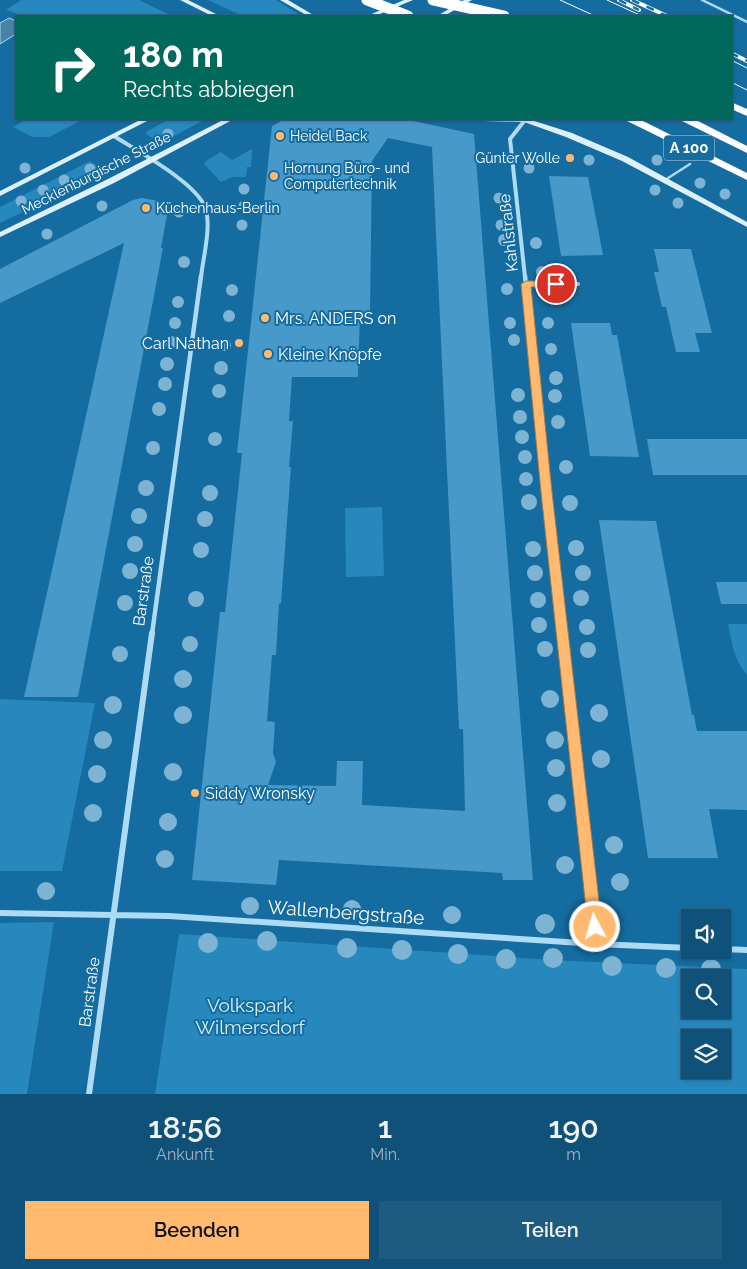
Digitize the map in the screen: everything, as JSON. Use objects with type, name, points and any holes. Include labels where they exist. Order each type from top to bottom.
[{"type":"highway","points":[[367,0],[405,15]]},
{"type":"highway","points":[[427,0],[464,15]]},
{"type":"highway","points":[[433,0],[500,15]]},
{"type":"highway","points":[[733,106],[747,113]]},
{"type":"highway","name":"A 100","points":[[633,120],[747,177]]},
{"type":"highway","name":"A 100","points":[[688,120],[747,150]]},
{"type":"main road","points":[[183,0],[215,15]]},
{"type":"main road","points":[[283,0],[310,15]]},
{"type":"main road","points":[[372,15],[410,0]]},
{"type":"main road","points":[[442,15],[469,0]]},
{"type":"main road","name":"Mecklenburgische Straße","points":[[0,194],[145,120]]},
{"type":"main road","name":"Mecklenburgische Straße","points":[[0,235],[228,120]]},
{"type":"main road","points":[[528,120],[625,159],[747,225]]},
{"type":"street","name":"Kahlstraße","points":[[524,120],[510,139],[597,944]]},
{"type":"street","name":"Barstraße","points":[[89,1094],[207,230],[205,208],[196,194],[182,181],[114,136]]},
{"type":"street","name":"Wallenbergstraße","points":[[0,913],[179,916],[597,944],[681,948]]},
{"type":"street","points":[[731,949],[747,950]]},
{"type":"lane","points":[[702,0],[733,15]]},
{"type":"lane","points":[[733,15],[747,22]]},
{"type":"lane","points":[[665,180],[690,164]]},
{"type":"lane","points":[[526,284],[578,284]]},
{"type":"green space","points":[[21,0],[139,0],[170,15],[21,15],[6,10]]},
{"type":"green space","points":[[208,0],[276,0],[299,15],[241,15]]},
{"type":"green space","points":[[25,120],[82,120],[49,137],[32,137],[13,127]]},
{"type":"green space","points":[[168,120],[204,120],[163,142],[159,142],[146,134],[147,131]]},
{"type":"green space","points":[[252,149],[251,167],[247,167],[246,177],[232,177],[221,182],[204,164],[207,160],[221,152],[232,160]]},
{"type":"green space","points":[[90,161],[106,172],[0,223],[0,207]]},
{"type":"green space","points":[[382,507],[384,576],[346,577],[345,508]]},
{"type":"green space","points":[[728,624],[747,624],[747,675],[736,657]]},
{"type":"green space","points":[[0,699],[95,703],[62,871],[0,871]]},
{"type":"green space","points":[[54,922],[27,1094],[0,1094],[0,923]]},
{"type":"green space","name":"Volkspark Wilmersdorf","points":[[179,934],[552,960],[747,969],[747,1094],[155,1094]]},
{"type":"shaded area","points":[[9,18],[15,21],[15,35],[0,44],[0,23]]},
{"type":"building","points":[[283,120],[409,120],[474,134],[533,880],[503,880],[502,873],[279,860],[276,885],[192,880],[220,612],[225,612],[242,453],[237,453],[272,126]],"holes":[[[388,138],[432,147],[459,729],[463,729],[465,811],[362,805],[363,761],[337,761],[336,786],[268,785],[276,762],[273,753],[275,722],[267,721],[272,655],[276,655],[279,604],[281,603],[291,467],[289,467],[293,421],[289,421],[292,377],[358,377],[360,312],[370,313],[372,161]]]},
{"type":"building","points":[[549,176],[588,177],[603,255],[561,256]]},
{"type":"building","points":[[142,198],[159,201],[168,209],[161,248],[163,248],[78,697],[24,697],[124,243],[0,303],[0,269],[133,200]]},
{"type":"building","points":[[654,249],[691,249],[712,333],[695,333],[700,352],[676,352],[666,307],[662,307],[654,272],[659,272]]},
{"type":"building","points":[[571,323],[610,323],[612,335],[617,335],[639,457],[590,456]]},
{"type":"building","points":[[647,439],[747,439],[747,475],[653,475]]},
{"type":"building","points":[[599,520],[656,521],[692,715],[694,715],[697,731],[747,731],[747,810],[709,809],[718,858],[648,858]]},
{"type":"building","points":[[716,582],[747,582],[747,604],[721,604]]},
{"type":"tram line","points":[[560,0],[593,15]]},
{"type":"tram line","points":[[607,0],[640,15]]},
{"type":"tram line","points":[[733,61],[747,68]]},
{"type":"tram line","points":[[733,83],[747,90]]},
{"type":"railway","points":[[619,0],[639,10]]},
{"type":"railway","points":[[632,0],[665,15]]},
{"type":"railway","points":[[733,54],[747,61]]},
{"type":"place","name":"Heidel Back","points":[[280,136]]},
{"type":"place","name":"Günter Wolle","points":[[570,158]]},
{"type":"place","name":"Hornung Büro- und Computertechnik","points":[[274,176]]},
{"type":"place","name":"Küchenhaus-Berlin","points":[[146,208]]},
{"type":"place","name":"Mrs. ANDERS on","points":[[265,318]]},
{"type":"place","name":"Carl Nathan","points":[[239,343]]},
{"type":"place","name":"Kleine Knöpfe","points":[[268,354]]},
{"type":"place","name":"Siddy Wronsky","points":[[195,793]]},
{"type":"route","points":[[556,284],[526,284],[595,927]]}]
